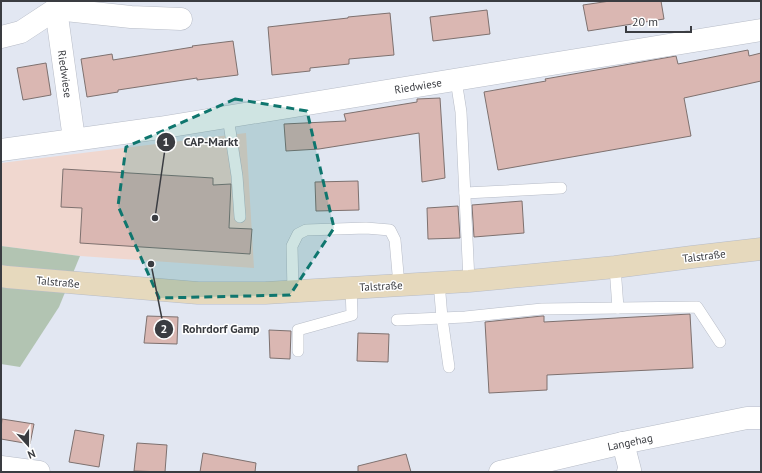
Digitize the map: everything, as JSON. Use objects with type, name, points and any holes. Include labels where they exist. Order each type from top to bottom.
[{"type":"main road","name":"Talstraße","points":[[1,276],[198,293],[265,293],[469,281],[615,267],[761,249]]},
{"type":"street","points":[[1,37],[21,32],[56,9],[131,17],[181,19]]},
{"type":"street","name":"Riedwiese","points":[[56,9],[74,139]]},
{"type":"street","name":"Riedwiese","points":[[1,150],[159,128],[761,30]]},
{"type":"street","name":"Langehag","points":[[500,472],[624,443],[747,418],[761,418]]},
{"type":"street","points":[[624,443],[630,470],[628,472]]},
{"type":"street","points":[[1,467],[39,472]]},
{"type":"lane","points":[[456,80],[461,112],[469,281]]},
{"type":"lane","points":[[228,117],[237,176],[240,217]]},
{"type":"lane","points":[[465,193],[561,188]]},
{"type":"lane","points":[[293,291],[292,246],[298,234],[306,230],[366,228],[390,230],[395,240],[399,285]]},
{"type":"lane","points":[[615,267],[618,308]]},
{"type":"lane","points":[[439,282],[442,318],[449,367]]},
{"type":"lane","points":[[298,351],[298,330],[352,315],[351,287]]},
{"type":"lane","points":[[397,320],[464,317],[542,309],[697,307],[720,342]]},
{"type":"highlighted area","points":[[235,99],[307,111],[334,228],[290,295],[159,298],[118,206],[126,147]]},
{"type":"shaded area","points":[[246,133],[254,268],[80,256],[1,246],[1,163]]},
{"type":"green space","points":[[1,246],[80,256],[59,307],[20,367],[1,364]]},
{"type":"building","points":[[610,1],[661,1],[664,19],[588,31],[583,5]]},
{"type":"building","points":[[487,10],[490,34],[433,41],[430,17]]},
{"type":"building","points":[[390,13],[394,55],[349,59],[349,64],[310,68],[310,71],[272,75],[268,27]]},
{"type":"building","points":[[233,41],[238,75],[197,80],[197,78],[118,90],[118,92],[87,97],[81,59],[112,54],[113,60],[193,47],[192,46]]},
{"type":"building","points":[[748,50],[749,56],[761,53],[761,81],[684,98],[691,136],[498,170],[484,92],[546,81],[545,79],[676,56],[678,64]]},
{"type":"building","points":[[46,63],[51,95],[23,100],[17,68]]},
{"type":"building","points":[[440,98],[445,178],[422,182],[419,133],[319,149],[286,151],[284,124],[346,121],[344,114],[417,102],[417,99]]},
{"type":"building","points":[[63,169],[213,178],[213,185],[231,184],[229,228],[252,229],[250,254],[80,243],[82,208],[61,207]]},
{"type":"building","points":[[358,181],[359,210],[316,211],[315,182]]},
{"type":"building","points":[[522,201],[524,233],[474,237],[472,205]]},
{"type":"building","points":[[458,206],[460,238],[428,239],[427,208]]},
{"type":"building","points":[[690,314],[693,368],[547,375],[547,390],[489,393],[485,322],[542,316],[544,316],[544,322]]},
{"type":"building","points":[[147,316],[178,317],[177,344],[144,343]]},
{"type":"building","points":[[269,330],[291,331],[290,359],[270,358]]},
{"type":"building","points":[[358,333],[389,334],[388,362],[357,361]]},
{"type":"building","points":[[2,419],[34,424],[30,444],[1,439]]},
{"type":"building","points":[[75,430],[104,435],[99,467],[69,462]]},
{"type":"building","points":[[137,443],[167,445],[165,472],[134,471]]},
{"type":"building","points":[[203,453],[256,463],[255,472],[200,472]]},
{"type":"building","points":[[406,454],[411,472],[358,472],[358,466]]},
{"type":"place","name":"CAP-Markt","points":[[155,218]]},
{"type":"place","name":"Rohrdorf Gamp","points":[[151,264]]}]
